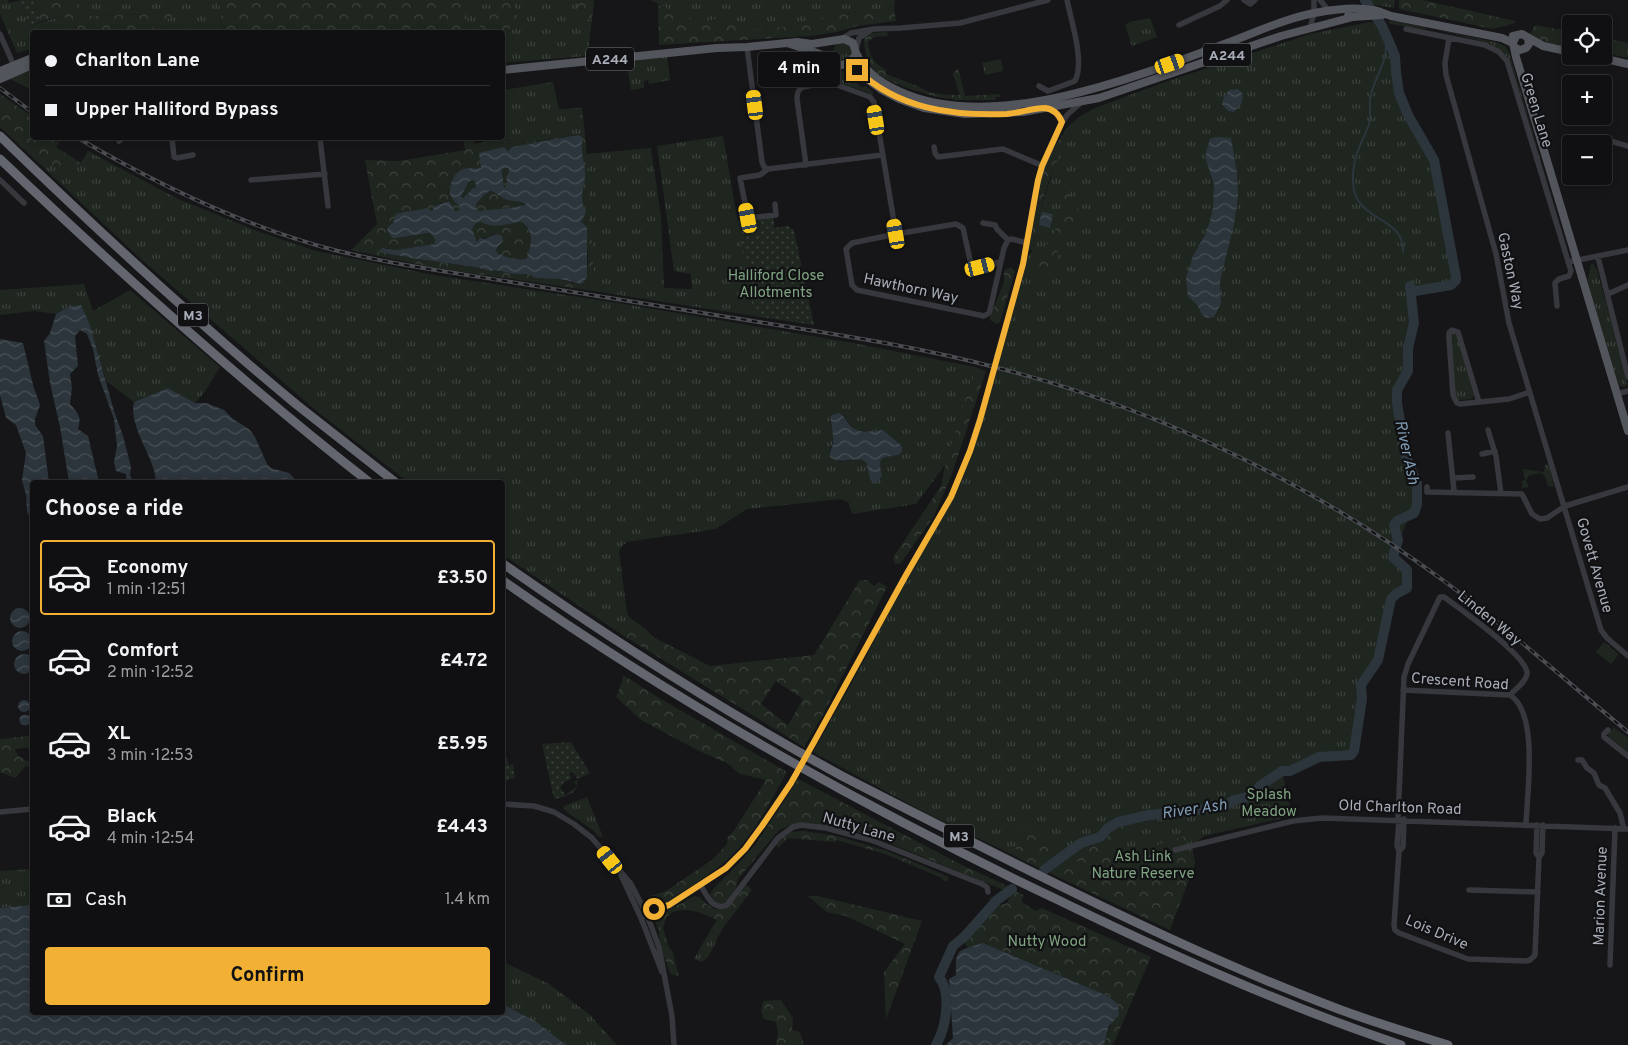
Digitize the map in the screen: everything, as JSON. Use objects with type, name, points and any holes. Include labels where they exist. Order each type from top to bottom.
[{"type":"highway","name":"M3","points":[[0,136],[79,212],[192,314],[298,405],[392,480]]},
{"type":"highway","name":"M3","points":[[0,160],[125,277],[272,404],[367,480]]},
{"type":"highway","name":"M3","points":[[505,565],[576,614],[712,701],[842,775],[934,824],[1058,886],[1238,968],[1342,1010],[1448,1045]]},
{"type":"highway","name":"M3","points":[[505,582],[584,636],[687,702],[806,772],[881,813],[1028,886],[1195,965],[1283,1002],[1401,1045]]},
{"type":"main road","name":"A244","points":[[856,52],[866,70],[903,93],[926,101],[950,105],[985,106],[1055,98],[1123,80],[1292,19],[1329,11],[1386,14],[1514,42]]},
{"type":"main road","points":[[1329,11],[1333,16],[1345,15],[1353,17]]},
{"type":"main road","name":"A244","points":[[847,65],[857,70],[874,85],[910,103],[936,110],[965,114],[1007,114],[1082,102],[1310,28],[1372,13]]},
{"type":"main road","points":[[1543,46],[1520,50],[1514,42],[1522,34],[1543,46],[1562,50]]},
{"type":"main road","points":[[1525,49],[1529,44],[1528,38]]},
{"type":"main road","name":"A244","points":[[505,70],[717,48],[797,42],[812,44],[839,40]]},
{"type":"main road","points":[[839,40],[849,40],[856,52],[852,62],[847,65],[839,65],[831,58],[831,48],[839,40]]},
{"type":"main road","name":"Green Lane","points":[[1514,42],[1519,65],[1628,431]]},
{"type":"main road","name":"A244","points":[[790,44],[831,58]]},
{"type":"main road","name":"Green Lane","points":[[1519,65],[1520,57],[1525,49]]},
{"type":"main road","points":[[0,79],[30,59]]},
{"type":"main road","points":[[1612,60],[1628,64]]},
{"type":"main road","points":[[1,70],[13,71],[30,66]]},
{"type":"street","points":[[839,40],[852,33],[874,29],[948,25],[1048,0]]},
{"type":"street","points":[[1039,86],[1052,90],[1075,81],[1077,77],[1077,46],[1067,0]]},
{"type":"street","points":[[1179,25],[1220,6],[1227,0]]},
{"type":"street","points":[[1244,0],[1250,4],[1255,0]]},
{"type":"street","points":[[1310,28],[1314,13],[1314,0]]},
{"type":"street","points":[[1320,0],[1329,11]]},
{"type":"street","points":[[1432,34],[1433,24]]},
{"type":"street","points":[[856,52],[859,38],[874,29]]},
{"type":"street","name":"Green Lane","points":[[1406,29],[1489,47],[1499,52],[1507,61],[1568,262]]},
{"type":"street","points":[[0,34],[13,71]]},
{"type":"street","name":"Gaston Way","points":[[1449,38],[1445,63],[1446,75],[1496,254],[1508,323],[1565,506]]},
{"type":"street","points":[[747,47],[762,162],[764,167],[768,169]]},
{"type":"street","points":[[794,78],[803,87]]},
{"type":"street","points":[[806,165],[797,99],[798,91],[803,87],[829,82],[870,96],[874,102],[896,234]]},
{"type":"street","points":[[1055,98],[1063,98],[1068,114]]},
{"type":"street","points":[[644,917],[654,915],[701,886],[726,868],[745,849],[791,783],[951,497],[970,451],[989,388],[1023,264],[1035,194],[1042,166],[1062,122],[1082,102]]},
{"type":"street","points":[[1046,108],[1058,114],[1062,122]]},
{"type":"street","points":[[172,140],[174,157],[193,155]]},
{"type":"street","points":[[320,140],[328,206]]},
{"type":"street","points":[[1612,142],[1628,146]]},
{"type":"street","points":[[934,147],[938,157],[1007,150],[1042,166]]},
{"type":"street","points":[[775,204],[776,217],[748,218],[740,178],[760,176],[768,169],[882,155]]},
{"type":"street","points":[[251,180],[324,174]]},
{"type":"street","points":[[0,180],[24,203]]},
{"type":"street","points":[[984,223],[995,225],[1008,240],[1027,243]]},
{"type":"street","name":"Hawthorn Way","points":[[1000,262],[980,267],[974,265],[970,260],[964,232],[959,225],[896,234],[852,243],[848,246],[846,252],[854,288],[984,316],[990,310],[1000,262],[1008,240]]},
{"type":"street","points":[[1557,306],[1555,283],[1559,279],[1570,275],[1568,262],[1628,250]]},
{"type":"street","points":[[1598,257],[1628,378]]},
{"type":"street","points":[[1608,294],[1628,285]]},
{"type":"street","points":[[1479,402],[1458,332],[1452,330],[1449,333],[1449,338],[1454,401],[1460,404],[1479,402],[1509,398],[1530,392]]},
{"type":"street","points":[[1617,394],[1628,391]]},
{"type":"street","points":[[1488,430],[1495,451],[1501,494]]},
{"type":"street","points":[[1448,433],[1454,491]]},
{"type":"street","points":[[1482,454],[1495,451]]},
{"type":"street","points":[[1454,478],[1474,476]]},
{"type":"street","points":[[1427,487],[1427,492],[1454,491],[1522,494],[1532,514],[1540,519],[1547,518],[1565,506]]},
{"type":"street","name":"Govett Avenue","points":[[1628,487],[1565,506],[1602,633],[1628,656]]},
{"type":"street","name":"Linden Way","points":[[1403,690],[1408,664],[1438,599],[1444,597],[1484,627],[1524,664],[1527,674],[1526,678],[1510,694]]},
{"type":"street","name":"Crescent Road","points":[[1400,819],[1403,690],[1510,694],[1517,700],[1524,716],[1529,740],[1526,824]]},
{"type":"street","points":[[1608,730],[1604,737],[1628,756]]},
{"type":"street","points":[[1578,760],[1582,760],[1587,768],[1594,773],[1599,785],[1605,788],[1620,813],[1626,829]]},
{"type":"street","points":[[505,804],[534,806],[554,812],[574,824],[592,838],[631,884],[644,917],[660,947],[672,1016],[674,1045]]},
{"type":"street","points":[[0,812],[30,809]]},
{"type":"street","name":"Old Charlton Road","points":[[1175,850],[1293,821],[1322,818],[1400,819],[1626,829]]},
{"type":"street","name":"Lois Drive","points":[[1400,819],[1397,846],[1399,851],[1395,930],[1468,959],[1526,961],[1533,958],[1537,950],[1539,857],[1536,853],[1540,825]]},
{"type":"street","name":"Nutty Lane","points":[[701,886],[713,904],[718,907],[727,904],[778,838],[793,827],[802,825],[826,828],[871,840],[982,884],[987,887],[988,892]]},
{"type":"street","name":"Marion Avenue","points":[[1610,965],[1615,828]]},
{"type":"street","points":[[1469,890],[1538,892]]},
{"type":"green space","points":[[0,0],[8,0],[9,3],[21,0],[30,26],[62,16],[70,19],[77,30],[30,30],[30,50],[17,53],[0,14]]},
{"type":"green space","points":[[21,0],[34,0],[40,22],[30,26]]},
{"type":"green space","points":[[34,0],[75,0],[90,16],[153,14],[171,11],[172,17],[159,23],[150,22],[150,27],[173,30],[76,30],[72,23],[61,17],[40,22]]},
{"type":"green space","points":[[75,0],[219,0],[223,30],[173,30],[150,27],[150,22],[157,23],[162,21],[170,12],[90,16]]},
{"type":"green space","points":[[219,0],[460,0],[460,19],[463,14],[467,14],[466,19],[472,24],[469,30],[223,30]]},
{"type":"green space","points":[[460,0],[594,0],[586,56],[505,63],[505,30],[469,30],[460,18]]},
{"type":"green space","points":[[497,0],[516,0],[514,6],[519,11],[512,28],[504,30],[478,30],[486,14],[494,11],[499,14],[502,8]]},
{"type":"green space","points":[[575,0],[594,0],[592,20],[582,19],[577,13],[577,1]]},
{"type":"green space","points":[[650,0],[895,0],[894,7],[818,18],[789,26],[753,30],[717,19],[697,23],[694,18],[671,15],[667,8]]},
{"type":"green space","points":[[1367,0],[1395,0],[1394,8],[1371,4]]},
{"type":"green space","points":[[1399,0],[1423,0],[1515,21],[1515,23],[1493,29],[1399,9]]},
{"type":"green space","points":[[658,5],[667,8],[671,15],[694,18],[697,23],[717,19],[753,30],[789,26],[818,18],[894,7],[896,21],[857,26],[837,32],[810,36],[659,45]]},
{"type":"green space","points":[[1150,18],[1157,37],[1132,46],[1125,25],[1130,22]]},
{"type":"green space","points":[[1388,21],[1393,21],[1427,28],[1390,24]]},
{"type":"green space","points":[[1370,22],[1379,23],[1382,26],[1395,56],[1399,93],[1408,115],[1434,160],[1456,277],[1454,283],[1411,291],[1414,323],[1408,348],[1408,371],[1394,390],[1406,457],[1417,483],[1419,493],[1393,557],[1407,570],[1407,588],[1391,599],[1378,660],[1361,685],[1362,699],[1354,751],[1351,755],[1319,757],[1290,771],[1282,771],[1292,816],[1204,836],[1192,846],[1195,863],[1170,930],[1061,859],[1065,854],[1044,870],[924,812],[813,752],[867,655],[899,587],[936,524],[970,451],[1023,264],[1033,250],[1040,212],[1055,164],[1062,148],[1072,136],[1067,128],[1079,117],[1095,108],[1165,82],[1310,34]]},
{"type":"green space","points":[[1535,25],[1562,30],[1562,45],[1542,42],[1530,34]]},
{"type":"green space","points":[[1438,30],[1499,43],[1506,47],[1509,52],[1567,249],[1509,59],[1503,52],[1489,43]]},
{"type":"green space","points":[[887,32],[888,36],[874,37],[868,42],[871,56],[875,62],[886,70],[886,74],[929,92],[960,95],[953,74],[958,68],[965,96],[1000,94],[1000,97],[996,97],[995,100],[958,100],[937,97],[883,78],[875,72],[868,61],[864,45],[865,37],[873,33]]},
{"type":"green space","points":[[1612,40],[1628,43],[1628,58],[1612,55]]},
{"type":"green space","points":[[843,42],[850,45],[853,52],[850,59],[843,62],[836,59],[833,52],[836,45]]},
{"type":"green space","points":[[667,55],[670,80],[649,84],[648,80],[644,81],[644,88],[631,90],[626,60]]},
{"type":"green space","points":[[1001,59],[1003,71],[985,75],[982,63]]},
{"type":"green space","points":[[828,64],[839,71],[845,72],[862,88],[865,86],[873,92],[872,96],[867,92],[829,79]]},
{"type":"green space","points":[[30,71],[30,89],[10,79]]},
{"type":"green space","points":[[553,82],[559,109],[579,108],[582,134],[512,144],[502,143],[501,140],[505,140],[505,90]]},
{"type":"green space","points":[[0,94],[30,115],[30,140],[61,140],[56,147],[81,163],[65,170],[53,165],[44,168],[0,127]]},
{"type":"green space","points":[[582,107],[587,156],[594,278],[590,278],[587,290],[430,267],[351,250],[377,224],[365,160],[399,161],[465,150],[463,140],[473,140],[475,144],[501,140],[502,143],[512,144],[581,134],[579,108]],"holes":[[[578,135],[583,142],[585,177],[581,195],[583,206],[581,222],[588,255],[587,277],[573,283],[560,279],[535,278],[529,274],[513,274],[411,258],[388,254],[381,250],[386,248],[396,250],[434,244],[435,241],[431,234],[428,233],[396,238],[389,226],[400,212],[432,211],[439,204],[446,201],[449,201],[455,211],[458,211],[460,207],[453,199],[467,168],[481,168],[512,147]]]},
{"type":"green space","points":[[1067,128],[1072,136],[1056,162],[1051,176],[1042,206],[1033,251],[1029,249],[1043,172],[1053,149]]},
{"type":"green space","points":[[723,136],[754,316],[587,290],[590,278],[594,278],[586,154],[651,148],[661,217],[664,288],[692,289],[691,274],[674,271],[657,146]]},
{"type":"green space","points":[[88,151],[178,199],[260,232],[316,251],[434,275],[618,303],[853,343],[975,367],[945,465],[916,504],[852,514],[849,503],[841,499],[747,509],[716,529],[627,542],[619,552],[629,617],[624,628],[624,636],[505,556],[505,480],[405,480],[319,413],[142,260],[44,168],[53,165],[81,163]],"holes":[[[844,415],[852,426],[860,431],[883,430],[902,446],[899,455],[882,459],[880,464],[882,475],[878,482],[870,479],[866,462],[858,459],[840,462],[829,452],[834,439],[830,421]]]},
{"type":"green space","points":[[508,168],[509,172],[506,177],[507,184],[504,188],[502,170]]},
{"type":"green space","points":[[1070,178],[1074,179],[1071,199],[1078,205],[1077,224],[1071,236],[1058,249],[1057,258],[1043,281],[1036,274],[1038,264],[1043,250],[1061,221],[1064,192]]},
{"type":"green space","points":[[473,180],[476,187],[464,199],[461,197],[468,182]]},
{"type":"green space","points":[[490,191],[526,203],[512,207],[479,211],[476,208],[476,204]]},
{"type":"green space","name":"Halliford Close Allotments","points":[[773,217],[774,228],[788,226],[794,230],[814,325],[754,316],[737,220]]},
{"type":"green space","points":[[482,222],[488,225],[522,222],[529,230],[531,238],[527,258],[516,259],[497,253],[496,249],[500,246],[499,234],[493,234],[486,239],[483,237],[478,242],[475,240],[472,229],[476,223]]},
{"type":"green space","points":[[1591,264],[1597,270],[1606,301],[1627,385],[1625,387],[1619,386],[1589,286],[1588,279]]},
{"type":"green space","points":[[1011,267],[1015,272],[1000,322],[997,324],[990,320],[990,317],[1004,282],[1004,271]]},
{"type":"green space","points":[[84,284],[93,311],[130,290],[220,367],[204,393],[195,403],[168,388],[134,402],[106,381],[90,325],[68,307],[56,314],[34,311],[0,315],[0,290]]},
{"type":"green space","points":[[1451,333],[1456,333],[1474,395],[1472,399],[1459,400],[1455,398]]},
{"type":"green space","points":[[975,367],[986,371],[952,474],[934,516],[900,564],[895,564],[893,559],[896,553],[941,486],[945,465]]},
{"type":"green space","points":[[1549,464],[1554,487],[1548,486],[1545,476],[1541,473],[1529,475],[1526,480],[1529,487],[1522,488],[1522,481],[1525,480],[1523,469],[1544,472],[1545,465]]},
{"type":"green space","points":[[860,580],[869,580],[874,586],[879,582],[887,587],[824,713],[804,747],[624,636],[623,628],[629,617],[653,637],[710,666],[814,655]],"holes":[[[776,681],[803,699],[788,725],[761,704]]]},
{"type":"green space","points":[[1604,642],[1619,654],[1611,664],[1596,652]]},
{"type":"green space","points":[[623,675],[787,772],[761,818],[737,850],[713,871],[664,904],[655,904],[646,900],[650,896],[666,891],[712,860],[727,844],[728,837],[766,780],[740,774],[727,763],[699,751],[641,720],[616,697]]},
{"type":"green space","points":[[1614,727],[1628,738],[1628,752],[1609,737],[1608,734]]},
{"type":"green space","points":[[30,735],[30,747],[15,749],[18,756],[30,763],[30,767],[26,766],[15,778],[0,772],[0,739]]},
{"type":"green space","points":[[571,742],[590,773],[578,779],[572,771],[569,774],[572,778],[563,783],[560,788],[566,795],[577,786],[576,789],[567,796],[554,799],[542,744]]},
{"type":"green space","points":[[505,758],[507,758],[509,765],[513,764],[515,778],[505,780]]},
{"type":"green space","points":[[798,779],[962,865],[1012,888],[1009,892],[889,843],[854,831],[791,825],[779,830],[738,879],[736,888],[726,903],[715,903],[710,895],[712,890],[758,841]]},
{"type":"green space","points":[[587,797],[603,837],[599,837],[594,831],[563,808]]},
{"type":"green space","name":"Ash Link Nature Reserve","points":[[1149,815],[1150,819],[1111,841],[1118,861],[1185,836],[1204,836],[1166,847],[1101,872],[1102,864],[1062,860],[1073,865],[1098,867],[1097,877],[1191,846],[1195,863],[1170,930],[1018,858],[1015,841],[1018,834],[1024,830],[1036,829],[1043,833],[1061,859],[1067,852],[1081,843],[1100,837],[1107,829],[1118,822]]},
{"type":"green space","points":[[804,831],[837,836],[887,851],[949,877],[947,882],[942,878],[885,854],[837,840],[836,842],[788,838],[778,848],[776,845],[788,832]]},
{"type":"green space","points":[[30,869],[30,905],[0,908],[0,871]]},
{"type":"green space","points":[[745,884],[751,888],[751,891],[718,937],[710,931],[717,920],[705,915],[685,910],[672,913],[666,917],[663,928],[670,950],[672,949],[679,977],[670,973],[659,935],[659,925],[663,917],[670,910],[681,904],[698,899],[715,909],[721,909]]},
{"type":"green space","name":"Nutty Wood","points":[[1013,890],[1023,895],[1022,902],[1036,911],[1042,908],[1151,957],[1113,1045],[1104,1045],[1118,1004],[1106,995],[983,943],[968,948],[960,936],[991,902],[989,899],[992,897],[1001,905],[1007,903]]},
{"type":"green space","points":[[694,896],[700,897],[706,904],[698,899],[672,909]]},
{"type":"green space","points":[[808,896],[818,896],[922,921],[886,1019],[884,972],[905,944],[846,916],[827,912]]},
{"type":"green space","points":[[670,910],[661,919],[658,932],[656,922],[659,916]]},
{"type":"green space","points":[[710,931],[718,937],[709,956],[702,962],[694,959]]},
{"type":"green space","points":[[505,962],[549,984],[589,1014],[617,1045],[566,1045],[538,1023],[505,1005]]},
{"type":"green space","points":[[781,1000],[793,1018],[792,1030],[800,1032],[804,1045],[776,1045],[778,1034],[776,1022],[764,1019],[761,1011],[763,1001]]},
{"type":"water","points":[[1238,89],[1243,94],[1242,102],[1234,112],[1228,111],[1222,104],[1224,97],[1229,90]]},
{"type":"water","points":[[578,135],[582,137],[585,174],[582,202],[586,212],[581,222],[587,227],[587,277],[582,284],[560,279],[535,278],[529,274],[513,274],[411,258],[388,254],[381,250],[382,248],[396,250],[434,244],[435,240],[428,233],[392,238],[387,230],[393,223],[396,214],[427,208],[432,211],[435,206],[449,201],[455,211],[458,211],[460,207],[450,194],[450,187],[456,174],[463,169],[481,168],[479,153],[504,147],[508,151],[512,147]],"holes":[[[508,168],[509,172],[506,177],[507,184],[504,188],[502,170]],[[473,180],[476,187],[464,198],[461,197],[468,182]],[[490,191],[505,199],[526,204],[511,208],[479,211],[476,208],[476,204]],[[481,222],[497,226],[522,222],[529,230],[531,238],[527,258],[516,259],[497,253],[496,249],[503,241],[502,236],[498,234],[486,239],[480,238],[477,242],[472,229],[476,223]]]},
{"type":"water","points":[[1215,137],[1231,138],[1237,173],[1238,196],[1234,224],[1220,281],[1221,303],[1214,317],[1207,318],[1202,315],[1198,306],[1188,296],[1186,278],[1193,256],[1205,235],[1213,207],[1214,184],[1206,160],[1206,152],[1210,139]]},
{"type":"water","points":[[1042,212],[1053,214],[1050,228],[1039,225]]},
{"type":"water","points":[[81,305],[90,325],[114,411],[123,436],[131,467],[130,475],[132,480],[127,480],[126,474],[116,471],[114,462],[117,446],[114,419],[98,375],[93,349],[87,334],[80,330],[75,336],[78,366],[70,374],[72,388],[70,404],[80,421],[78,429],[88,436],[99,480],[69,480],[44,341],[50,333],[56,314],[68,307]]},
{"type":"water","points":[[0,339],[23,343],[40,405],[35,425],[43,436],[49,480],[30,480],[30,517],[27,512],[26,495],[22,480],[26,453],[16,425],[6,418],[0,395]]},
{"type":"water","points":[[168,388],[195,403],[206,403],[224,410],[233,419],[249,429],[255,437],[267,464],[271,468],[289,473],[296,480],[156,480],[153,467],[136,426],[133,410],[134,402]]},
{"type":"water","points":[[839,413],[856,430],[865,432],[883,430],[902,446],[902,451],[899,455],[882,459],[880,464],[882,475],[878,482],[873,483],[870,479],[866,462],[861,460],[839,461],[830,457],[833,443],[831,418],[832,415]]},
{"type":"water","points":[[20,608],[27,611],[30,618],[27,625],[20,628],[13,625],[10,618],[13,611]]},
{"type":"water","points":[[22,631],[29,634],[29,648],[22,651],[15,648],[12,641],[15,634]]},
{"type":"water","points":[[20,655],[30,656],[30,672],[24,674],[20,673],[15,668],[15,660]]},
{"type":"water","points":[[24,700],[30,706],[24,712],[18,706]]},
{"type":"water","points":[[25,714],[29,716],[29,724],[25,726],[21,724],[19,720],[21,716]]},
{"type":"water","points":[[30,905],[30,1015],[505,1015],[505,1005],[538,1023],[566,1045],[0,1045],[0,908]]},
{"type":"water","points":[[983,943],[1106,995],[1118,1004],[1119,1015],[1109,1026],[1104,1045],[946,1045],[953,1038],[949,979],[956,975],[956,960],[960,952]]},
{"type":"waterway","name":"River Ash","points":[[1365,0],[1382,26],[1395,56],[1399,93],[1408,115],[1434,160],[1456,277],[1456,280],[1451,285],[1411,291]]},
{"type":"waterway","points":[[1382,26],[1386,52],[1371,93],[1369,124],[1355,160],[1353,182],[1356,195],[1362,205],[1396,231],[1401,240],[1403,252]]},
{"type":"waterway","name":"River Ash","points":[[1044,870],[1081,843],[1100,837],[1107,829],[1118,822],[1149,815],[1224,807],[1234,800],[1251,796],[1260,786],[1282,771],[1290,771],[1319,757],[1351,755],[1354,751],[1362,699],[1361,685],[1378,660],[1391,599],[1407,588],[1407,570],[1393,557],[1398,540],[1394,525],[1397,521],[1414,513],[1417,505],[1417,483],[1406,457],[1397,403],[1397,390],[1408,371],[1408,348],[1414,323],[1410,286]]},
{"type":"waterway","name":"River Ash","points":[[936,1045],[943,1029],[946,1011],[945,992],[939,977],[953,946],[964,937],[997,900],[1012,889]]},
{"type":"railway","points":[[0,88],[30,110]]},
{"type":"railway","points":[[82,140],[139,172],[202,203],[267,229],[334,250],[425,268],[918,349],[1002,369],[1120,406],[1233,454],[1288,482],[1394,546],[1491,617],[1628,732]]},
{"type":"route","points":[[654,909],[669,905],[726,868],[745,849],[762,826],[791,783],[951,497],[970,451],[980,420],[1023,264],[1035,194],[1042,166],[1062,122],[1058,114],[1046,108],[1007,114],[965,114],[924,108],[882,90],[867,80],[857,70]]},
{"type":"park label","name":"Splash Meadow","points":[[1269,802]]}]
